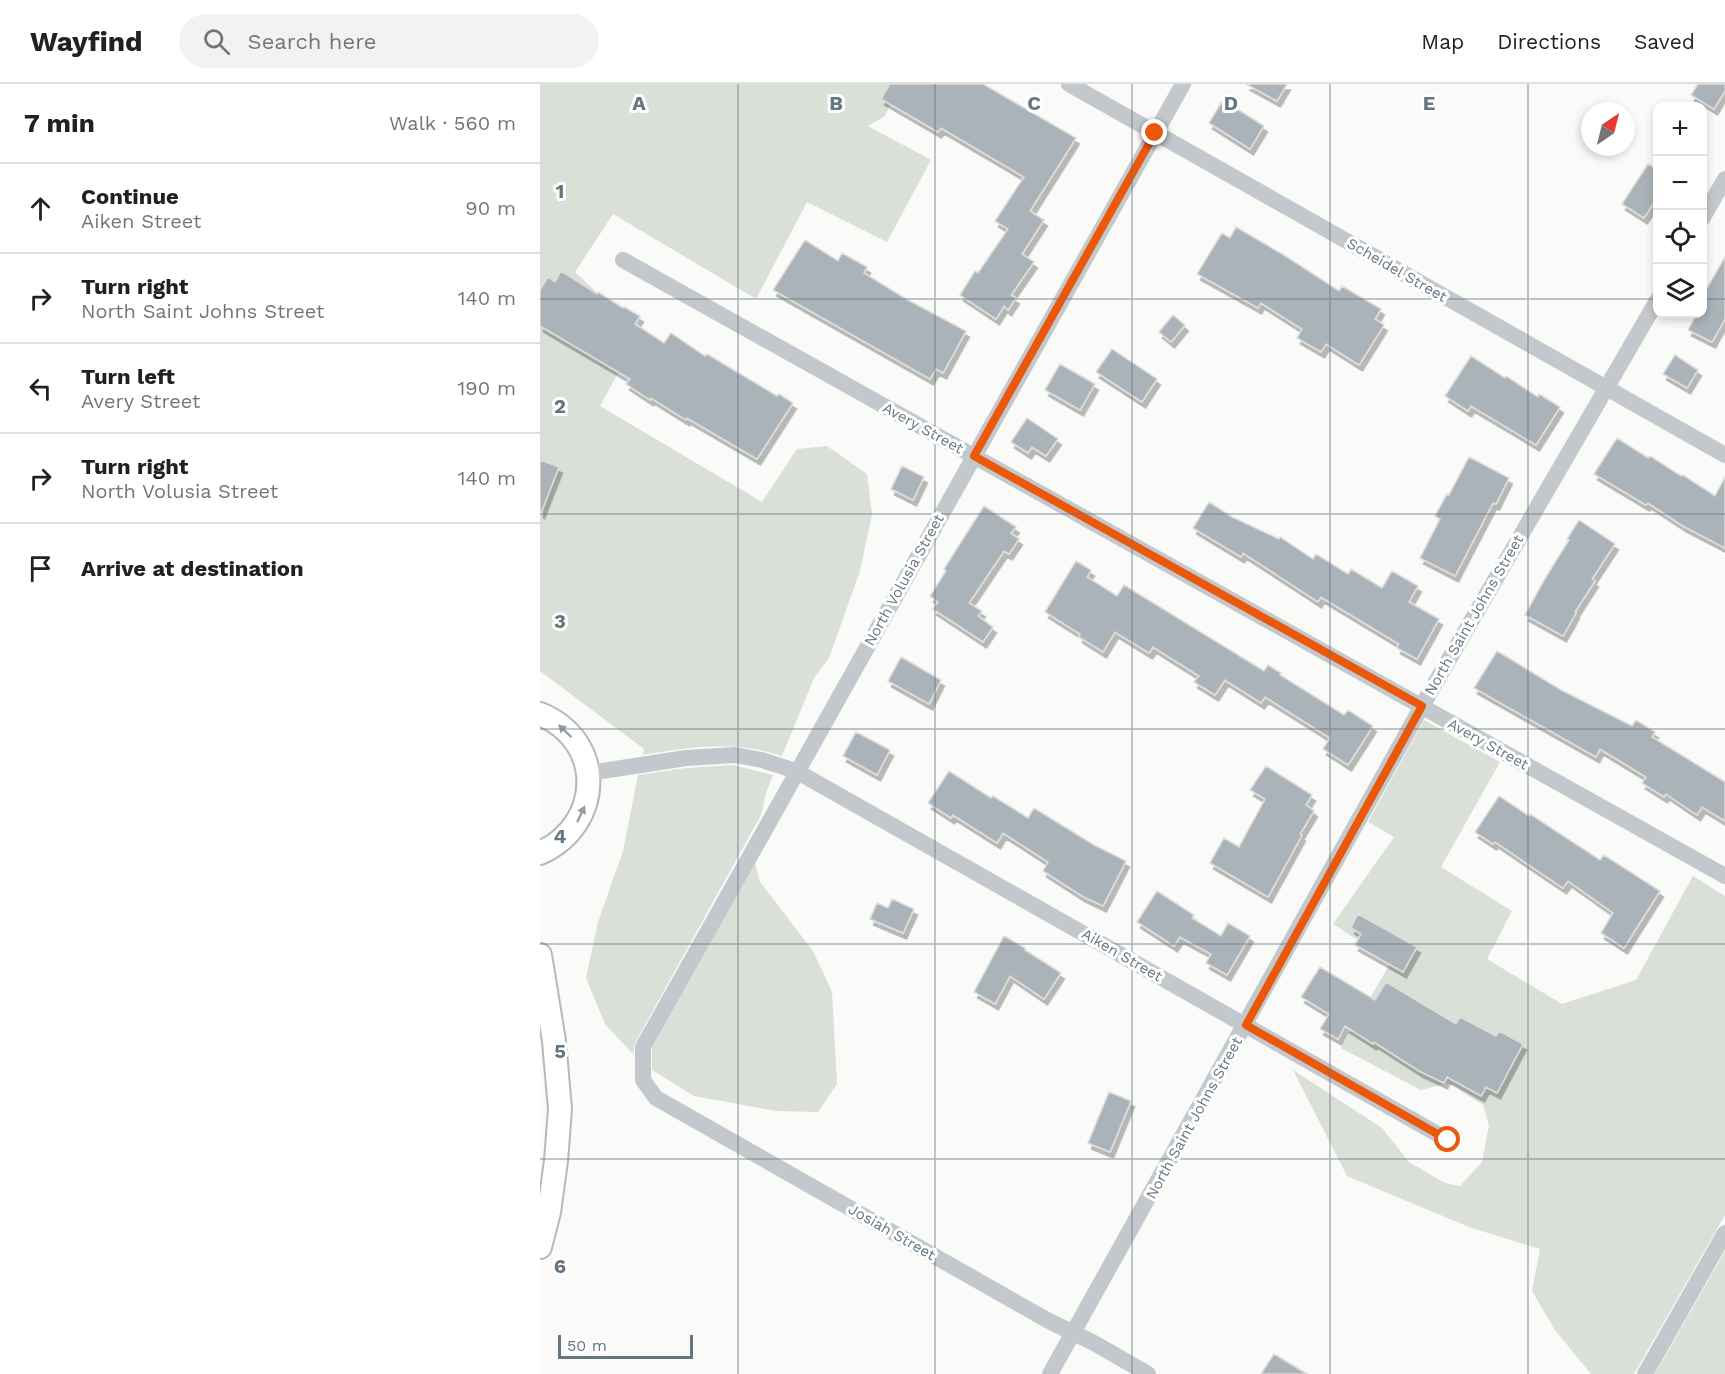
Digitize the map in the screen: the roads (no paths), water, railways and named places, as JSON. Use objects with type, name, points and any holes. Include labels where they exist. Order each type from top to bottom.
[{"type":"main road","points":[[540,714],[551,719],[568,733],[583,754],[590,792],[574,828],[551,849],[540,854]]},
{"type":"main road","points":[[540,955],[554,1041],[560,1109],[549,1212],[540,1247]]},
{"type":"street","name":"Scheidel Street","points":[[1069,84],[1725,455]]},
{"type":"street","name":"North Volusia Street","points":[[643,1080],[643,1047],[1183,84]]},
{"type":"street","points":[[1707,210],[1725,179]]},
{"type":"street","name":"Avery Street","points":[[623,260],[1725,876]]},
{"type":"street","name":"North Saint Johns Street","points":[[1050,1374],[1422,706],[1653,308]]},
{"type":"street","name":"Aiken Street","points":[[588,773],[686,758],[735,755],[762,760],[796,771],[1448,1140]]},
{"type":"street","name":"Josiah Street","points":[[643,1080],[656,1098],[1072,1334],[1095,1343],[1148,1374]]},
{"type":"street","points":[[1645,1374],[1725,1233]]}]
